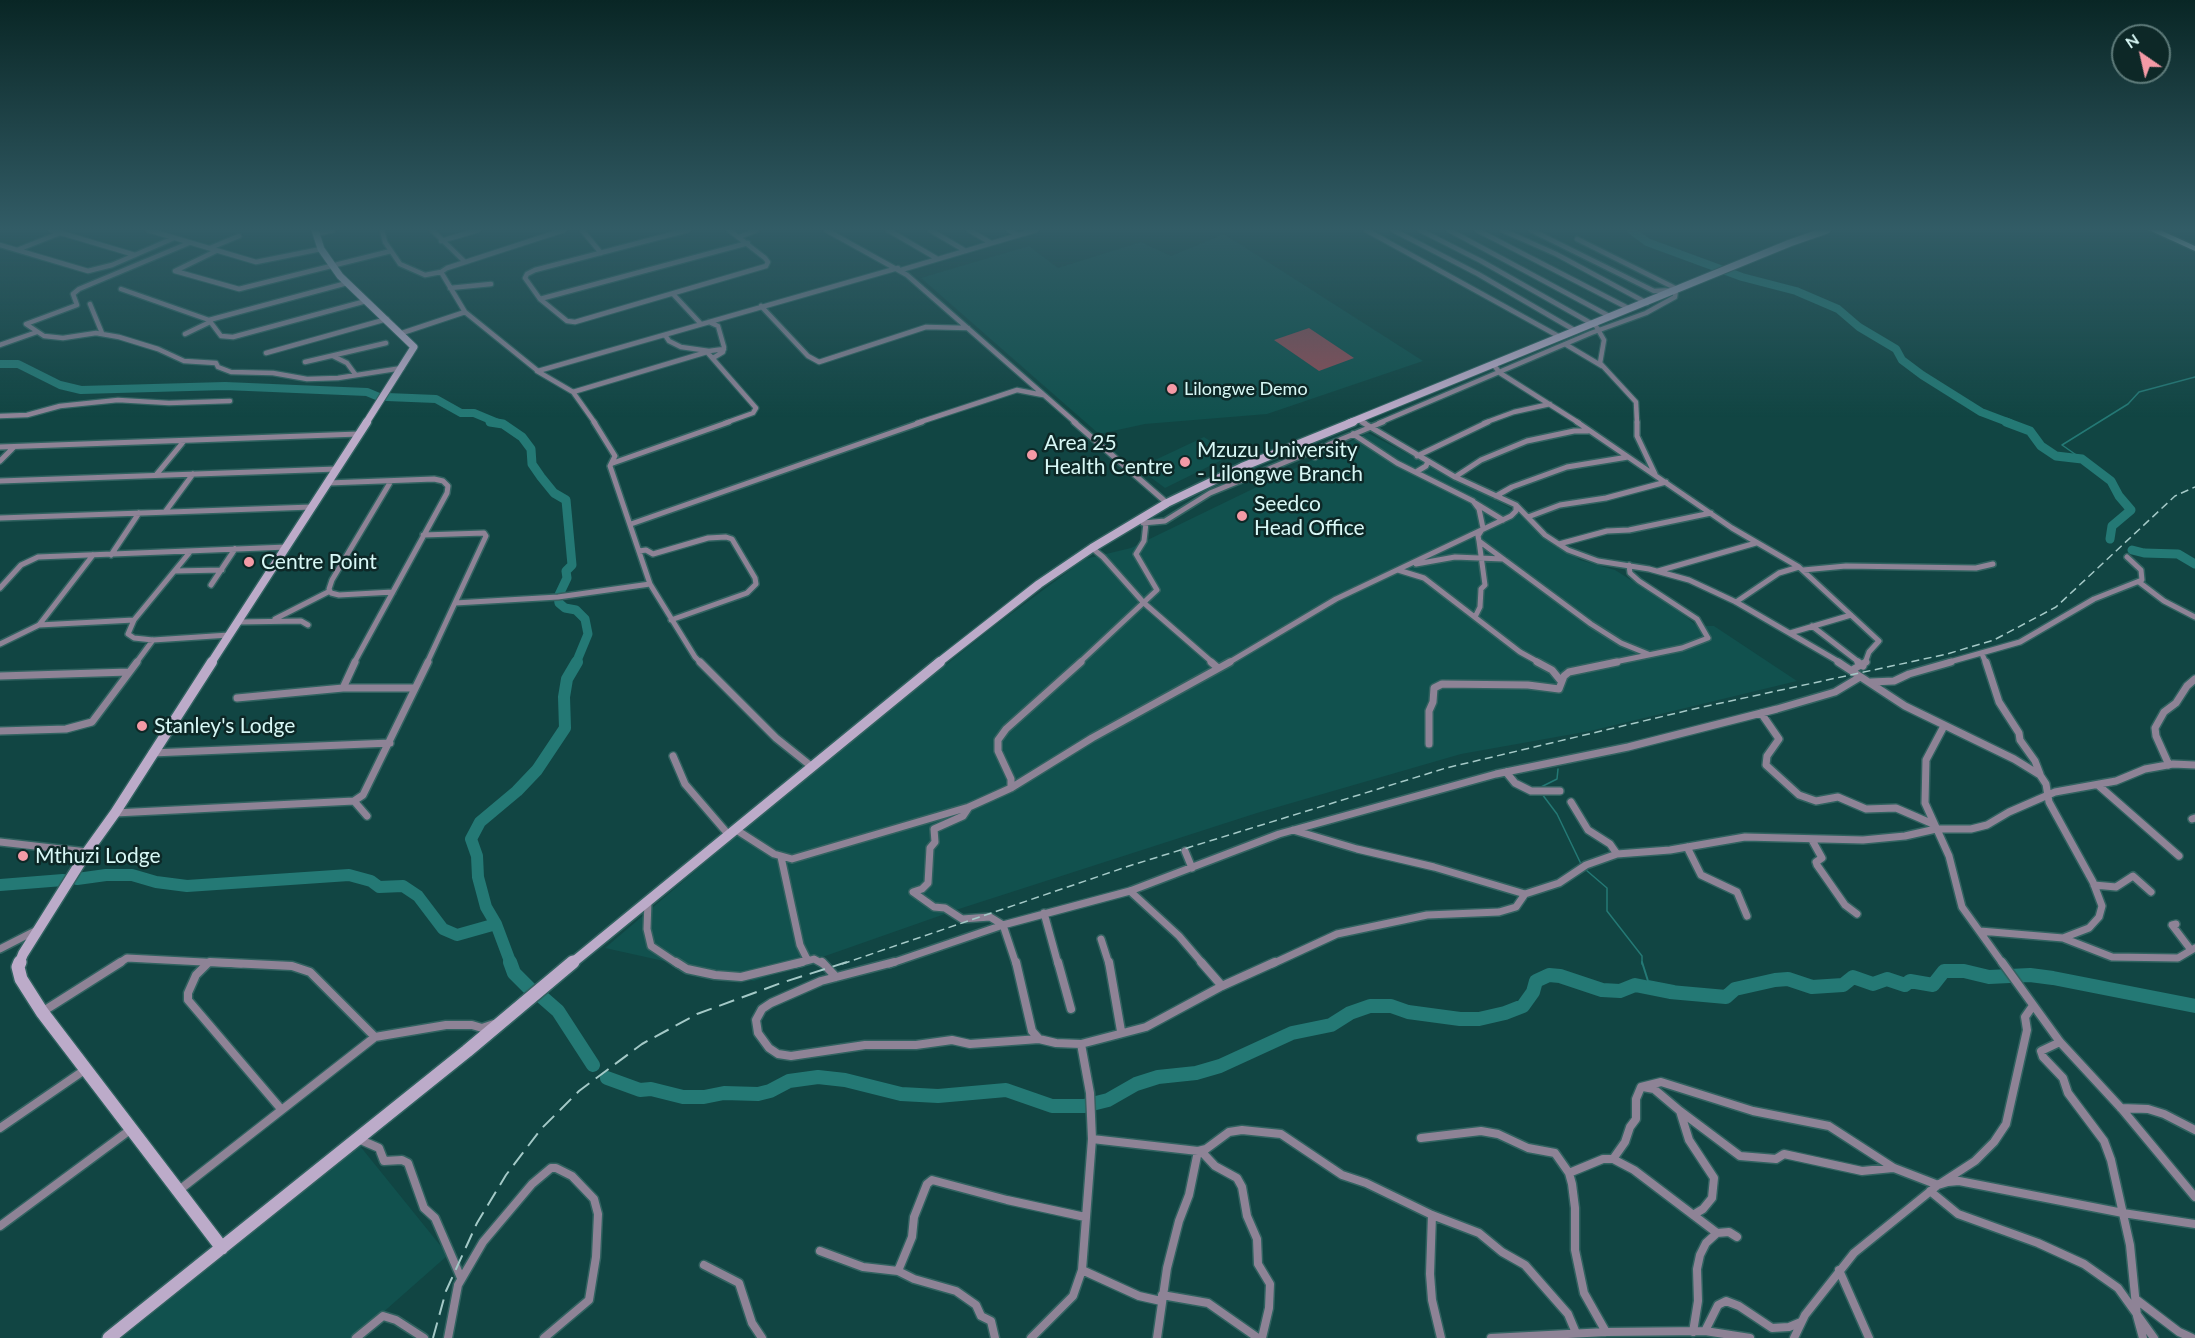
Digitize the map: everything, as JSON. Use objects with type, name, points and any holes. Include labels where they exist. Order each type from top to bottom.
[{"type":"main road","points":[[222,1248],[42,1012],[21,979],[18,967],[22,954],[87,852],[115,813],[403,368],[414,347],[402,333],[357,292]]},
{"type":"main road","points":[[109,1338],[502,1021],[811,766],[998,616],[1092,548],[1167,503],[1220,477],[1493,364],[1561,340],[1576,331],[1596,327],[1611,317],[1671,292]]},
{"type":"street","points":[[75,292],[73,294],[77,305],[26,323],[43,336],[63,338],[102,333],[158,349],[184,361],[218,363],[218,367],[231,372],[273,374],[307,379],[403,368]]},
{"type":"street","points":[[130,292],[209,321],[221,336],[233,337],[366,301]]},
{"type":"street","points":[[185,334],[209,321],[313,292]]},
{"type":"street","points":[[453,292],[465,312],[534,369],[573,392],[612,448],[615,456],[610,466],[650,584],[671,620],[702,665],[776,738],[811,766]]},
{"type":"street","points":[[535,292],[540,299],[572,322],[679,292]]},
{"type":"street","points":[[540,299],[564,292]]},
{"type":"street","points":[[534,369],[551,369],[812,292]]},
{"type":"street","points":[[926,292],[1167,503]]},
{"type":"street","points":[[1477,292],[1602,366],[1636,402],[1637,436],[1655,475]]},
{"type":"street","points":[[1510,292],[1576,331]]},
{"type":"street","points":[[1536,292],[1596,327],[1604,340],[1599,359],[1602,366]]},
{"type":"street","points":[[1565,292],[1611,317]]},
{"type":"street","points":[[1599,292],[1631,309]]},
{"type":"street","points":[[1627,292],[1647,303]]},
{"type":"street","points":[[1133,523],[1166,521],[1210,493],[1500,373],[1561,340],[1651,311],[1675,297],[1676,292]]},
{"type":"street","points":[[673,294],[701,324]]},
{"type":"street","points":[[90,304],[102,333]]},
{"type":"street","points":[[761,306],[808,356],[819,362],[926,327],[968,328]]},
{"type":"street","points":[[402,333],[465,312]]},
{"type":"street","points":[[266,353],[387,319]]},
{"type":"street","points":[[709,322],[718,326],[724,349]]},
{"type":"street","points":[[0,345],[37,332]]},
{"type":"street","points":[[665,335],[669,341],[681,347],[705,350],[724,349]]},
{"type":"street","points":[[305,362],[386,343]]},
{"type":"street","points":[[713,358],[724,349]]},
{"type":"street","points":[[573,392],[707,352],[756,408],[755,411],[613,463]]},
{"type":"street","points":[[333,356],[347,363],[355,374]]},
{"type":"street","points":[[1493,364],[1500,373],[1550,404],[1756,543],[1801,568],[1879,641],[1869,652],[1863,666],[1852,670]]},
{"type":"street","points":[[631,524],[997,395],[1017,390],[1043,395]]},
{"type":"street","points":[[0,416],[27,415],[63,405],[118,400],[169,403],[230,400]]},
{"type":"street","points":[[1417,456],[1471,428],[1514,412],[1550,404]]},
{"type":"street","points":[[1358,419],[1455,477],[1516,505],[1559,544],[1579,556],[1629,565],[1689,580],[1736,602],[1852,670],[1905,706],[2014,759],[2040,775]]},
{"type":"street","points":[[1455,477],[1481,460],[1527,441],[1575,431],[1590,431]]},
{"type":"street","points":[[0,447],[359,434]]},
{"type":"street","points":[[1353,434],[1397,464],[1473,501],[1503,520]]},
{"type":"street","points":[[156,475],[184,441]]},
{"type":"street","points":[[1315,457],[1320,450],[1330,444]]},
{"type":"street","points":[[0,461],[14,447]]},
{"type":"street","points":[[1496,496],[1512,487],[1566,466],[1628,457]]},
{"type":"street","points":[[1416,472],[1426,466],[1428,461]]},
{"type":"street","points":[[1,482],[337,469]]},
{"type":"street","points":[[165,512],[193,474]]},
{"type":"street","points":[[328,483],[434,479],[443,481],[448,486],[447,493],[344,688]]},
{"type":"street","points":[[330,591],[332,580],[391,481]]},
{"type":"street","points":[[1528,517],[1569,503],[1606,498],[1666,482]]},
{"type":"street","points":[[1473,501],[1479,508],[1483,528],[1479,541],[1485,585],[1481,589],[1480,607],[1475,617]]},
{"type":"street","points":[[673,756],[685,784],[718,825],[781,857],[792,859],[811,855],[969,807],[1011,788],[1092,738],[1218,669],[1311,612],[1503,520],[1514,513],[1516,505]]},
{"type":"street","points":[[0,518],[312,507]]},
{"type":"street","points":[[111,555],[140,513]]},
{"type":"street","points":[[1559,544],[1607,531],[1629,530],[1711,513]]},
{"type":"street","points":[[1011,788],[1011,779],[998,751],[998,740],[1006,729],[1157,590],[1137,554],[1144,541],[1146,523]]},
{"type":"street","points":[[115,813],[354,801],[366,793],[485,535],[479,532],[423,535]]},
{"type":"street","points":[[639,551],[646,550],[653,554],[708,538],[726,537],[732,539],[755,578],[756,584],[747,593],[671,620]]},
{"type":"street","points":[[1479,541],[1591,624],[1621,643],[1649,654]]},
{"type":"street","points":[[1658,572],[1756,543]]},
{"type":"street","points":[[0,588],[21,564],[32,559],[286,547]]},
{"type":"street","points":[[1092,548],[1103,557],[1144,603],[1218,669]]},
{"type":"street","points":[[211,585],[235,549]]},
{"type":"street","points":[[190,552],[134,620],[128,631],[130,636],[153,640],[229,635]]},
{"type":"street","points":[[39,626],[93,555]]},
{"type":"street","points":[[1398,570],[1436,560],[1481,556],[1504,559]]},
{"type":"street","points":[[1871,682],[1894,681],[1909,674],[2020,642],[2094,599],[2139,582],[2143,577],[2142,572],[2127,557]]},
{"type":"street","points":[[1736,602],[1779,573],[1801,568],[1846,566],[1976,568],[1993,564]]},
{"type":"street","points":[[1561,681],[1569,672],[1682,648],[1708,638],[1696,619],[1639,581],[1630,573],[1629,565]]},
{"type":"street","points":[[175,571],[222,570]]},
{"type":"street","points":[[1398,570],[1424,578],[1520,652],[1552,670],[1561,681],[1561,687],[1556,689],[1528,685],[1448,683],[1437,686],[1434,688],[1434,697],[1428,716],[1429,744]]},
{"type":"street","points":[[2139,582],[2164,601],[2195,617]]},
{"type":"street","points":[[455,603],[558,597],[650,584]]},
{"type":"street","points":[[330,591],[339,595],[393,592]]},
{"type":"street","points":[[271,620],[330,591]]},
{"type":"street","points":[[1790,633],[1851,615]]},
{"type":"street","points":[[0,644],[39,626],[134,620]]},
{"type":"street","points":[[238,622],[301,621],[308,625]]},
{"type":"street","points":[[1812,626],[1863,666]]},
{"type":"street","points":[[0,731],[66,729],[92,722],[153,640]]},
{"type":"street","points":[[1982,654],[1991,674],[1999,702],[2019,733],[2020,740],[2035,761],[2046,784],[2054,814],[2094,885],[2102,906],[2099,917],[2089,928],[2063,938]]},
{"type":"street","points":[[0,676],[129,672]]},
{"type":"street","points":[[1525,894],[1516,907],[1498,912],[1427,915],[1337,934],[1222,986],[1146,1027],[1122,1031],[1081,1044],[1056,1043],[1039,1039],[970,1044],[952,1040],[928,1045],[865,1045],[790,1056],[778,1054],[769,1048],[756,1025],[762,1009],[806,987],[880,966],[1003,925],[1130,891],[1293,830],[1506,772],[1628,747],[1761,713],[1835,692],[1860,677]]},
{"type":"street","points":[[2169,765],[2156,736],[2155,728],[2164,712],[2176,703],[2187,686],[2195,680]]},
{"type":"street","points":[[237,698],[344,688],[414,688]]},
{"type":"street","points":[[1761,713],[1779,738],[1772,753],[1767,756],[1766,765],[1799,795],[1816,801],[1829,796],[1838,797],[1866,809],[1896,808],[1935,826],[1971,830],[1987,825],[2008,812],[2055,792],[2116,781],[2145,769],[2169,765],[2195,765]]},
{"type":"street","points":[[1944,726],[1925,766],[1925,803],[1949,856],[1962,907],[2032,1007],[2060,1042],[2121,1108],[2195,1197]]},
{"type":"street","points":[[152,753],[390,742]]},
{"type":"street","points":[[1506,772],[1510,779],[1525,789],[1545,793],[1560,791]]},
{"type":"street","points":[[2098,785],[2179,856]]},
{"type":"street","points":[[354,801],[367,816]]},
{"type":"street","points":[[1571,802],[1588,831],[1610,844],[1617,854]]},
{"type":"street","points":[[969,807],[963,816],[934,829],[935,842],[930,848],[928,883],[922,889],[913,892],[934,907],[945,909],[962,919],[990,916],[1003,925],[1015,958],[1029,1024],[1039,1039]]},
{"type":"street","points":[[1293,830],[1357,849],[1434,867],[1525,894],[1559,883],[1586,865],[1617,854],[1688,847],[1745,837],[1812,840],[1877,839],[1935,826]]},
{"type":"street","points":[[1812,840],[1822,858],[1816,862],[1817,866],[1845,905],[1857,914]]},
{"type":"street","points":[[0,842],[87,852]]},
{"type":"street","points":[[1688,847],[1701,876],[1737,892],[1747,916]]},
{"type":"street","points":[[1185,851],[1192,868]]},
{"type":"street","points":[[781,857],[801,945],[807,959]]},
{"type":"street","points":[[2094,885],[2116,887],[2133,876],[2151,891]]},
{"type":"street","points":[[1130,891],[1179,936],[1222,986]]},
{"type":"street","points":[[648,899],[647,929],[651,946],[687,969],[715,975],[741,977],[807,959],[821,961],[836,977]]},
{"type":"street","points":[[1044,913],[1071,1009]]},
{"type":"street","points":[[1980,932],[2063,938],[2112,957],[2178,958],[2193,949],[2172,925],[2176,924]]},
{"type":"street","points":[[0,949],[38,929]]},
{"type":"street","points":[[1101,939],[1110,966],[1122,1031]]},
{"type":"street","points":[[42,1012],[127,958],[143,957],[208,963],[300,967],[310,972],[375,1037]]},
{"type":"street","points":[[208,963],[196,975],[188,993],[188,1000],[281,1109]]},
{"type":"street","points":[[1794,1338],[1801,1322],[1839,1270],[1868,1240],[1934,1188],[1975,1161],[1994,1142],[2006,1124],[2027,1030],[2025,1017],[2032,1007]]},
{"type":"street","points":[[178,1191],[375,1037],[446,1025],[472,1024],[482,1028],[502,1021]]},
{"type":"street","points":[[2060,1042],[2041,1051],[2043,1057],[2063,1078],[2068,1093],[2104,1141],[2114,1170],[2123,1213],[2137,1300],[2137,1316],[2143,1338]]},
{"type":"street","points":[[1031,1338],[1072,1296],[1082,1270],[1092,1139],[1090,1093],[1081,1044]]},
{"type":"street","points":[[0,1128],[86,1069]]},
{"type":"street","points":[[1613,1159],[1625,1142],[1630,1127],[1636,1119],[1636,1099],[1641,1087],[1651,1083],[1661,1082],[1753,1111],[1829,1126],[1894,1168],[1934,1188],[1958,1214],[2038,1243],[2084,1264],[2118,1288],[2154,1338]]},
{"type":"street","points":[[1641,1087],[1654,1089],[1740,1156],[1758,1160],[1776,1159],[1785,1154],[1862,1171],[1894,1168]]},
{"type":"street","points":[[2121,1108],[2148,1109],[2164,1114],[2195,1130]]},
{"type":"street","points":[[1680,1111],[1689,1140],[1714,1178],[1712,1198],[1703,1209],[1693,1215]]},
{"type":"street","points":[[0,1226],[130,1130]]},
{"type":"street","points":[[1157,1338],[1161,1298],[1173,1242],[1189,1195],[1200,1151],[1229,1132],[1242,1130],[1281,1134],[1330,1169],[1366,1183],[1432,1215],[1479,1233],[1502,1252],[1525,1265],[1568,1314],[1576,1333]]},
{"type":"street","points":[[1421,1138],[1481,1131],[1498,1134],[1528,1148],[1552,1151],[1569,1173],[1575,1208],[1575,1250],[1578,1270],[1584,1293],[1606,1332]]},
{"type":"street","points":[[356,1138],[379,1148],[384,1161],[402,1160],[408,1163],[424,1208],[435,1218],[461,1278]]},
{"type":"street","points":[[1082,1270],[1139,1296],[1208,1303],[1260,1338],[1269,1308],[1270,1284],[1258,1264],[1257,1239],[1247,1216],[1242,1187],[1237,1178],[1215,1166],[1200,1151],[1092,1139]]},
{"type":"street","points":[[1569,1173],[1603,1159],[1613,1159],[1634,1170],[1717,1233]]},
{"type":"street","points":[[448,1338],[455,1294],[461,1278],[495,1226],[532,1184],[551,1168],[567,1172],[587,1190],[597,1206],[596,1263],[589,1300],[544,1338]]},
{"type":"street","points":[[898,1271],[912,1237],[914,1217],[927,1184],[932,1180],[1007,1200],[1086,1217]]},
{"type":"street","points":[[1934,1188],[1959,1181],[2123,1213],[2195,1224]]},
{"type":"street","points":[[1432,1215],[1430,1274],[1432,1300],[1441,1338]]},
{"type":"street","points":[[1693,1332],[1698,1301],[1697,1269],[1700,1255],[1706,1243],[1717,1233],[1728,1232],[1737,1237]]},
{"type":"street","points":[[820,1251],[863,1267],[898,1271],[914,1279],[956,1291],[971,1300],[981,1316],[991,1321],[995,1338]]},
{"type":"street","points":[[704,1265],[739,1283],[752,1323],[762,1338]]},
{"type":"street","points":[[1839,1270],[1869,1338]]},
{"type":"street","points":[[1705,1331],[1718,1305],[1726,1300],[1772,1328],[1789,1327],[1801,1322]]},
{"type":"street","points":[[2137,1300],[2179,1332],[2192,1338]]},
{"type":"street","points":[[356,1338],[383,1316],[396,1320],[424,1338]]},
{"type":"street","points":[[1491,1338],[1606,1332],[1677,1335],[1705,1331],[1750,1338]]},
{"type":"shaded area","points":[[937,292],[1316,292],[1423,361],[1267,414],[1145,424],[1099,434]]},
{"type":"shaded area","points":[[1309,328],[1354,358],[1319,371],[1274,340]]},
{"type":"shaded area","points":[[1368,433],[1510,508],[1580,560],[1615,570],[1674,607],[1697,626],[1714,626],[1797,681],[1590,731],[1461,754],[1257,813],[962,908],[754,981],[605,948],[821,764],[996,625],[1085,559],[1131,548]]},
{"type":"shaded area","name":"Mzuzu University - Lilongwe Branch","points":[[1204,437],[1232,455],[1165,488],[1138,468]]},
{"type":"shaded area","points":[[360,1146],[448,1255],[354,1338],[122,1338]]},
{"type":"waterway","points":[[1799,292],[1838,309],[1859,327],[1896,349],[1902,360],[1922,375],[1981,412],[2010,423]]},
{"type":"waterway","points":[[0,364],[18,364],[60,385],[81,390],[225,386],[367,392],[379,397]]},
{"type":"waterway","points":[[2082,459],[2062,445],[2128,404],[2139,392],[2195,377]]},
{"type":"waterway","points":[[387,397],[436,399],[461,413],[474,413],[498,423]]},
{"type":"waterway","points":[[490,422],[503,424],[522,437],[531,449],[532,464],[541,477],[554,493],[566,500],[572,565],[566,571],[567,578],[558,597],[559,603],[565,608],[576,610],[585,619],[588,634],[576,663]]},
{"type":"waterway","points":[[2006,422],[2030,431],[2041,446],[2056,456],[2082,459],[2111,481],[2119,496],[2131,510],[2112,526],[2110,539]]},
{"type":"waterway","points":[[2132,550],[2144,553],[2178,554],[2195,564]]},
{"type":"waterway","points":[[496,924],[486,907],[478,877],[477,856],[471,839],[480,822],[517,791],[537,770],[565,728],[564,697],[567,679],[577,662]]},
{"type":"waterway","points":[[1541,787],[1557,779],[1558,769]]},
{"type":"waterway","points":[[1542,794],[1557,814],[1582,866]]},
{"type":"waterway","points":[[1586,870],[1607,888],[1607,911],[1642,956],[1642,962]]},
{"type":"waterway","points":[[77,879],[106,875],[132,875],[156,882],[187,886],[349,875],[371,881],[379,887],[403,886],[418,896],[443,929],[457,935],[496,924]]},
{"type":"waterway","points":[[0,885],[63,880]]},
{"type":"waterway","points":[[496,924],[511,964]]},
{"type":"waterway","points":[[510,962],[514,973],[530,989]]},
{"type":"waterway","points":[[1642,962],[1648,981],[1674,986],[1684,994]]},
{"type":"waterway","points":[[607,1078],[640,1090],[651,1089],[683,1097],[704,1097],[724,1093],[758,1094],[770,1091],[789,1081],[818,1077],[845,1080],[901,1094],[938,1096],[1006,1090],[1052,1106],[1084,1106],[1108,1100],[1136,1084],[1158,1077],[1196,1073],[1220,1066],[1292,1033],[1331,1025],[1350,1013],[1370,1006],[1391,1006],[1408,1012],[1460,1019],[1479,1019],[1505,1013],[1523,1006],[1533,992],[1536,981],[1549,975],[1560,976],[1602,990],[1620,991],[1635,985],[1670,992],[1726,997],[1735,989],[1775,980],[1788,979],[1812,987],[1843,985],[1853,977],[1873,984],[1887,979],[1905,985],[1910,981],[1933,985],[1944,971],[1964,971],[1989,977],[2030,975],[2053,978],[2195,1006]]},
{"type":"waterway","points":[[542,997],[558,1011],[593,1065]]},
{"type":"railway","points":[[842,964],[1132,865],[1446,768],[1698,708],[1947,654],[1994,640],[2056,607],[2175,496],[2195,487]]},
{"type":"railway","points":[[433,1338],[446,1291],[477,1223],[506,1175],[541,1129],[579,1091],[642,1044],[697,1014],[847,962]]},
{"type":"place","name":"Lilongwe Demo","points":[[1172,389]]},
{"type":"place","name":"Area 25 Health Centre","points":[[1032,455]]},
{"type":"place","name":"Mzuzu University - Lilongwe Branch","points":[[1185,462]]},
{"type":"place","name":"Seedco Head Office","points":[[1242,516]]},
{"type":"place","name":"Centre Point","points":[[249,562]]},
{"type":"place","name":"Stanley's Lodge","points":[[142,726]]},
{"type":"place","name":"Mthuzi Lodge","points":[[23,856]]}]
